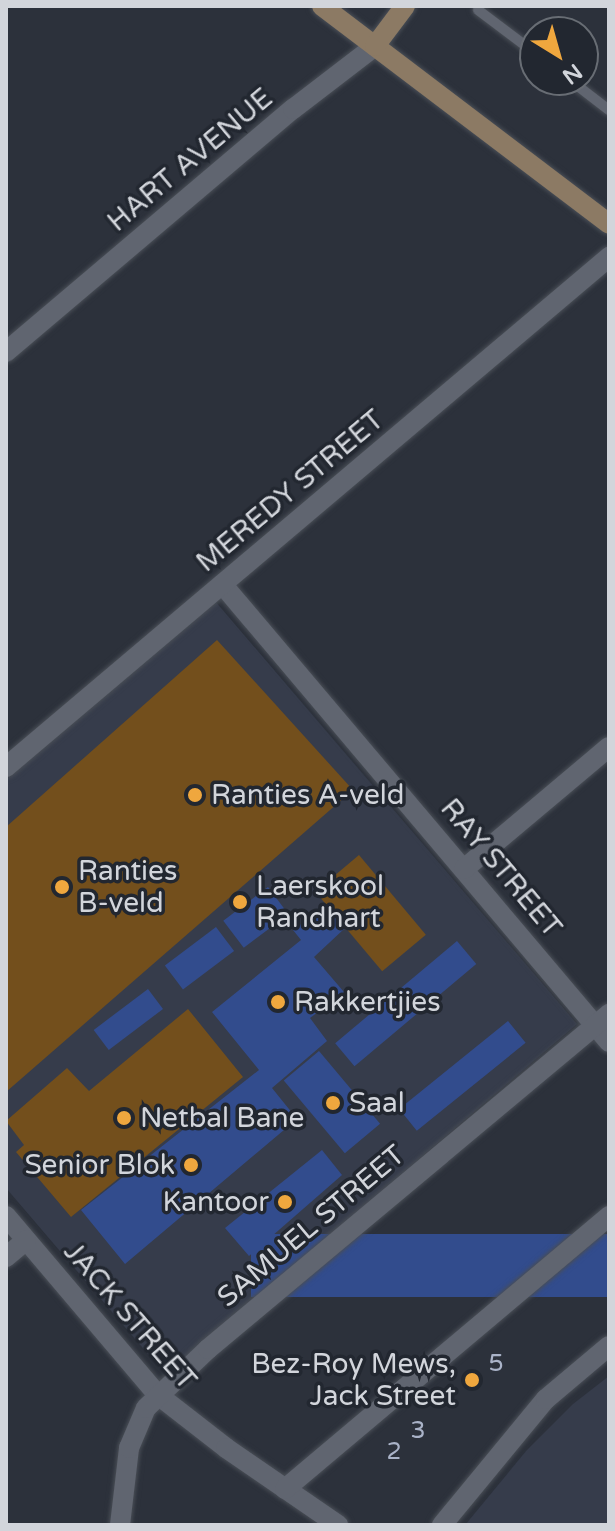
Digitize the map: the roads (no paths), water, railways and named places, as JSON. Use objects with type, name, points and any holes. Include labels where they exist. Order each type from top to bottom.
[{"type":"street","points":[[322,6],[609,224]]},
{"type":"street","name":"HART AVENUE","points":[[6,352],[293,109],[375,46],[405,6]]},
{"type":"street","name":"MEREDY STREET","points":[[6,767],[609,257]]},
{"type":"street","name":"RAY STREET","points":[[223,585],[464,869],[602,1019],[609,1042]]},
{"type":"street","points":[[464,869],[609,747]]},
{"type":"street","name":"SAMUEL STREET","points":[[120,1525],[129,1448],[146,1408],[158,1395],[602,1019]]},
{"type":"street","name":"JACK STREET","points":[[6,1216],[158,1395],[338,1525]]},
{"type":"street","points":[[285,1489],[609,1216]]},
{"type":"street","points":[[6,1257],[26,1240]]},
{"type":"street","points":[[442,1525],[546,1399],[609,1346]]},
{"type":"lane","points":[[478,10],[519,41]]},
{"type":"lane","points":[[591,96],[609,110]]},
{"type":"place","name":"Ranties A-veld","points":[[195,795]]},
{"type":"place","name":"Ranties B-veld","points":[[62,887]]},
{"type":"place","name":"Laerskool Randhart","points":[[240,902]]},
{"type":"place","name":"Rakkertjies","points":[[278,1002]]},
{"type":"place","name":"Saal","points":[[333,1103]]},
{"type":"place","name":"Netbal Bane","points":[[124,1118]]},
{"type":"place","name":"Senior Blok","points":[[191,1165]]},
{"type":"place","name":"Kantoor","points":[[285,1202]]},
{"type":"place","name":"Bez-Roy Mews, Jack Street","points":[[472,1380]]}]
